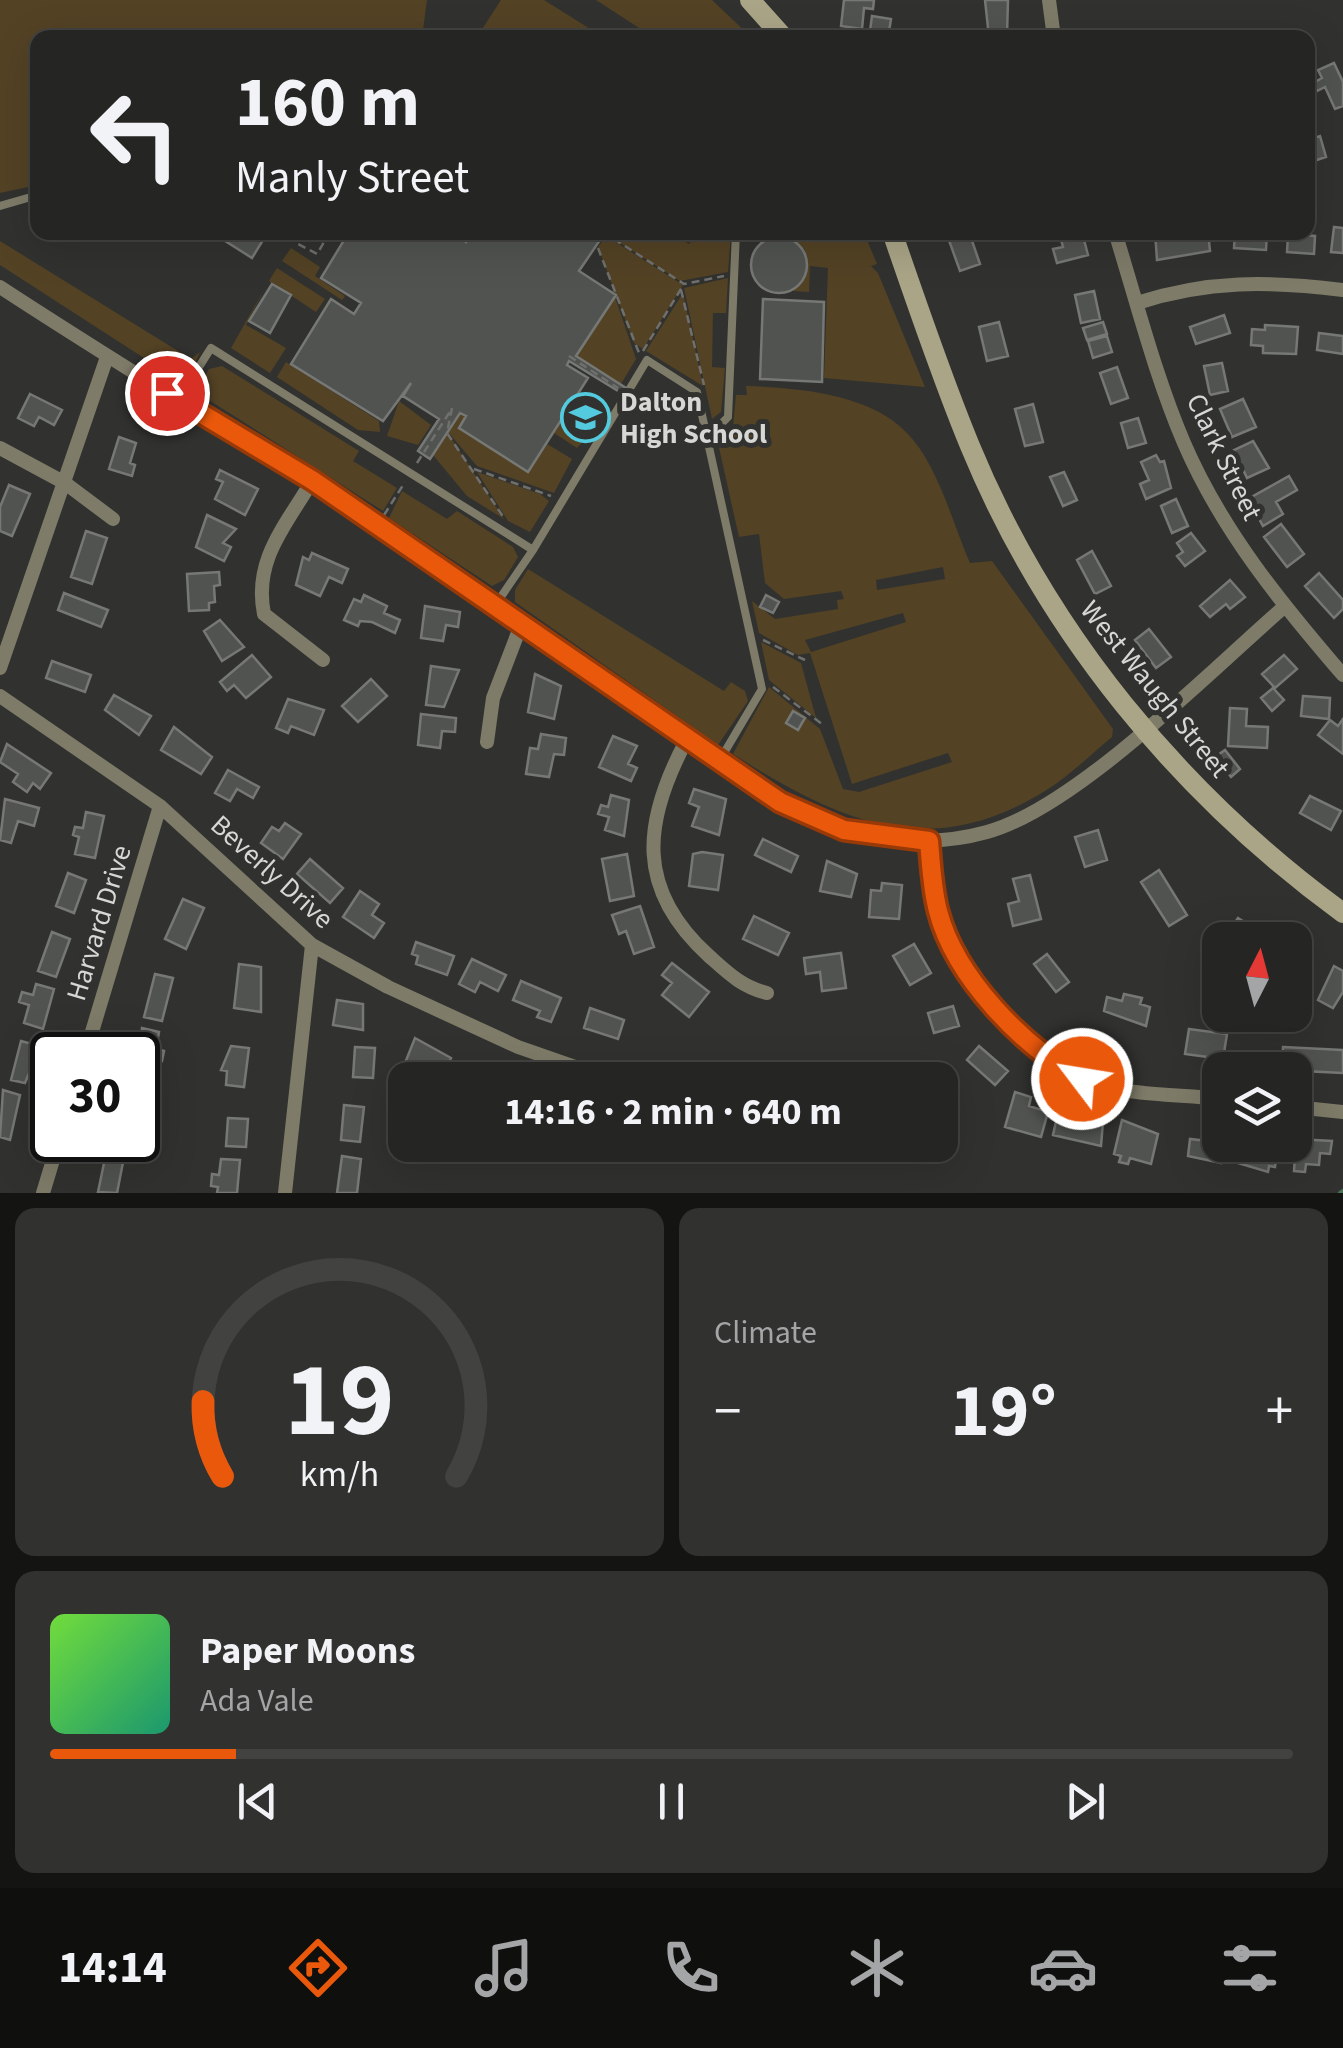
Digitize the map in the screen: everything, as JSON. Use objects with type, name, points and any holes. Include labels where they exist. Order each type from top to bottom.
[{"type":"street","points":[[1050,0],[1053,30]]},
{"type":"street","points":[[752,1],[774,30]]},
{"type":"street","name":"West Waugh Street","points":[[895,240],[970,447],[1011,532],[1063,622],[1144,728],[1238,828],[1343,913]]},
{"type":"street","name":"Clark Street","points":[[1117,240],[1186,446],[1231,531],[1284,607],[1343,675]]},
{"type":"street","points":[[1137,303],[1175,291],[1248,281],[1343,290]]},
{"type":"street","points":[[0,287],[107,357],[312,480],[718,763],[780,802],[844,830],[929,841],[987,832],[1039,809],[1144,728],[1284,607]]},
{"type":"street","points":[[0,668],[107,357]]},
{"type":"street","points":[[0,448],[64,483],[112,519]]},
{"type":"street","points":[[312,480],[265,560],[258,586],[264,614],[323,660]]},
{"type":"street","points":[[487,742],[494,698],[521,625]]},
{"type":"street","name":"Beverly Drive","points":[[0,696],[160,806],[312,945],[388,987],[518,1047],[561,1062]]},
{"type":"street","points":[[686,740],[657,802],[651,848],[656,874],[673,912],[696,944],[739,983],[766,993]]},
{"type":"street","name":"Harvard Drive","points":[[92,1032],[160,806]]},
{"type":"street","points":[[929,841],[938,912],[949,939],[998,1011],[1033,1049],[1082,1079],[1107,1087],[1202,1097]]},
{"type":"street","points":[[285,1193],[312,945]]},
{"type":"street","points":[[1312,1109],[1343,1112]]},
{"type":"street","points":[[43,1193],[52,1162]]},
{"type":"lane","points":[[0,206],[30,197]]},
{"type":"lane","points":[[714,431],[728,417],[736,240]]},
{"type":"lane","points":[[178,400],[211,348],[532,550]]},
{"type":"lane","points":[[494,607],[647,360],[698,392],[762,690],[718,763]]},
{"type":"path","points":[[297,240],[316,254],[325,240]]},
{"type":"path","points":[[615,240],[684,284],[726,275]]},
{"type":"path","points":[[598,248],[640,356],[684,284]]},
{"type":"path","points":[[569,356],[620,389],[623,386]]},
{"type":"path","points":[[384,514],[452,408],[447,433],[474,468],[506,523]]},
{"type":"path","points":[[474,468],[553,497],[546,510]]},
{"type":"path","points":[[760,639],[763,654]]},
{"type":"path","points":[[769,684],[822,724]]},
{"type":"shaded area","points":[[0,0],[427,0],[423,30],[30,30],[30,187],[0,193]]},
{"type":"shaded area","points":[[501,0],[544,0],[592,30],[482,30]]},
{"type":"shaded area","points":[[596,0],[712,0],[744,30],[642,30]]},
{"type":"shaded area","points":[[603,240],[612,240],[683,285],[643,349],[634,343],[598,247]]},
{"type":"shaded area","points":[[615,240],[682,240],[689,244],[692,240],[730,240],[728,272],[680,281]]},
{"type":"shaded area","points":[[788,240],[867,240],[877,264],[871,266],[878,273],[925,387],[824,378],[828,268],[810,266],[809,292],[793,291],[808,266],[805,250]]},
{"type":"shaded area","points":[[0,241],[191,359],[200,352],[191,372],[178,380],[0,265]]},
{"type":"shaded area","points":[[291,248],[320,267],[315,276],[345,296],[342,300],[282,261]]},
{"type":"shaded area","points":[[277,268],[325,299],[316,312],[269,281]]},
{"type":"shaded area","points":[[728,278],[726,313],[713,313],[712,367],[725,368],[721,412],[712,419],[684,288]]},
{"type":"shaded area","points":[[265,288],[246,325],[286,348],[270,373],[231,348]]},
{"type":"shaded area","points":[[683,293],[703,386],[646,351]]},
{"type":"shaded area","points":[[615,297],[636,359],[621,384],[576,356]]},
{"type":"shaded area","points":[[286,362],[379,421],[380,432],[358,430],[277,377]]},
{"type":"shaded area","points":[[222,366],[359,451],[353,461],[397,488],[383,511],[201,395],[201,383],[209,369]]},
{"type":"shaded area","points":[[746,386],[831,395],[872,409],[906,432],[936,477],[970,563],[992,561],[1113,729],[1112,737],[1050,788],[998,815],[957,826],[919,829],[881,824],[844,813],[807,797],[733,754],[769,687],[820,729],[843,789],[859,792],[952,762],[948,753],[852,784],[810,653],[798,655],[759,633],[752,601],[775,619],[838,609],[837,600],[844,599],[841,591],[784,599],[765,583],[759,534],[739,537],[718,443],[733,427],[736,395],[747,395]],"holes":[[[943,567],[945,579],[877,590],[876,580]],[[903,613],[906,622],[811,652],[805,640]]]},
{"type":"shaded area","points":[[399,401],[431,425],[418,445],[387,436]]},
{"type":"shaded area","points":[[460,413],[466,416],[459,428],[528,472],[547,444],[572,459],[554,493],[477,466],[448,432]]},
{"type":"shaded area","points":[[565,416],[592,432],[577,448],[554,433]]},
{"type":"shaded area","points":[[446,434],[504,519],[467,496],[433,455]]},
{"type":"shaded area","points":[[477,472],[540,494],[549,501],[530,532],[508,521]]},
{"type":"shaded area","points":[[402,491],[447,519],[457,511],[513,547],[518,557],[504,580],[492,586],[389,518]]},
{"type":"shaded area","points":[[528,569],[724,691],[731,682],[745,691],[748,701],[718,745],[515,602],[515,590]]},
{"type":"shaded area","points":[[761,642],[801,663],[816,718],[769,680]]},
{"type":"building","points":[[844,0],[874,0],[873,9],[864,8],[862,29],[841,26]]},
{"type":"building","points":[[985,0],[1008,0],[1007,30],[988,30]]},
{"type":"building","points":[[872,16],[891,19],[889,30],[870,30]]},
{"type":"building","points":[[1334,63],[1343,82],[1343,106],[1335,109],[1325,87],[1317,91],[1315,82],[1322,78],[1318,70]]},
{"type":"building","points":[[1320,136],[1326,157],[1315,161],[1315,138]]},
{"type":"building","points":[[1334,227],[1343,228],[1343,253],[1331,252]]},
{"type":"building","points":[[224,240],[263,240],[252,258]]},
{"type":"building","points":[[344,240],[600,240],[579,271],[616,295],[576,356],[626,388],[623,394],[569,361],[567,365],[588,378],[528,472],[459,428],[466,416],[460,413],[430,459],[418,451],[439,419],[403,396],[411,383],[383,421],[291,364],[331,299],[354,314],[361,303],[321,278]]},
{"type":"building","points":[[766,240],[792,240],[805,254],[805,276],[790,291],[768,291],[753,276],[753,254]]},
{"type":"building","points":[[949,240],[972,240],[980,264],[960,271]]},
{"type":"building","points":[[1061,240],[1084,240],[1088,255],[1057,263],[1053,249],[1063,247]]},
{"type":"building","points":[[1156,240],[1209,240],[1210,251],[1157,260]]},
{"type":"building","points":[[1234,240],[1267,240],[1266,250],[1234,248]]},
{"type":"building","points":[[1288,240],[1315,240],[1314,254],[1287,252]]},
{"type":"building","points":[[272,284],[291,295],[270,333],[249,321]]},
{"type":"building","points":[[1094,291],[1100,319],[1081,323],[1075,295]]},
{"type":"building","points":[[763,299],[824,302],[822,382],[760,379]]},
{"type":"building","points":[[1224,315],[1230,333],[1196,344],[1190,327]]},
{"type":"building","points":[[999,322],[1008,356],[987,361],[979,327]]},
{"type":"building","points":[[1103,322],[1107,334],[1087,340],[1083,328]]},
{"type":"building","points":[[1265,325],[1298,327],[1296,354],[1263,353],[1263,346],[1251,345],[1252,329],[1265,330]]},
{"type":"building","points":[[1319,333],[1343,336],[1343,354],[1317,350]]},
{"type":"building","points":[[1107,336],[1112,352],[1093,358],[1088,341]]},
{"type":"building","points":[[1222,363],[1228,391],[1210,395],[1204,366]]},
{"type":"building","points":[[1117,367],[1128,398],[1111,404],[1100,373]]},
{"type":"building","points":[[30,394],[62,410],[54,425],[39,417],[34,426],[18,418]]},
{"type":"building","points":[[1243,399],[1256,427],[1232,437],[1220,409]]},
{"type":"building","points":[[1033,404],[1043,442],[1025,446],[1015,409]]},
{"type":"building","points":[[1138,418],[1146,443],[1128,448],[1121,423]]},
{"type":"building","points":[[119,437],[136,443],[130,463],[135,465],[132,476],[109,469]]},
{"type":"building","points":[[1253,441],[1269,468],[1247,478],[1234,450]]},
{"type":"building","points":[[1156,455],[1160,462],[1164,461],[1171,488],[1146,499],[1140,484],[1149,480],[1141,462]]},
{"type":"building","points":[[220,470],[258,489],[245,515],[215,499],[223,482],[216,479]]},
{"type":"building","points":[[1064,472],[1077,500],[1063,506],[1050,477]]},
{"type":"building","points":[[1289,476],[1297,490],[1276,502],[1283,514],[1263,526],[1248,499]]},
{"type":"building","points":[[9,485],[30,494],[12,536],[0,531],[0,507]]},
{"type":"building","points":[[1176,499],[1188,526],[1172,533],[1161,506]]},
{"type":"building","points":[[207,515],[236,529],[223,543],[231,547],[224,561],[196,547]]},
{"type":"building","points":[[1281,524],[1304,554],[1287,567],[1264,537]]},
{"type":"building","points":[[86,531],[107,538],[92,584],[71,577]]},
{"type":"building","points":[[1191,533],[1205,551],[1185,566],[1177,556],[1183,552],[1177,543]]},
{"type":"building","points":[[1092,551],[1111,586],[1095,594],[1077,560]]},
{"type":"building","points":[[312,553],[348,569],[342,583],[329,577],[320,596],[296,585],[303,557],[309,560]]},
{"type":"building","points":[[219,572],[220,585],[214,586],[215,602],[209,603],[209,610],[189,611],[187,574]]},
{"type":"building","points":[[1319,573],[1343,600],[1343,609],[1334,618],[1305,586]]},
{"type":"building","points":[[1230,580],[1245,597],[1230,609],[1226,604],[1210,617],[1200,606]]},
{"type":"building","points":[[64,593],[108,610],[101,627],[58,610]]},
{"type":"building","points":[[364,595],[387,606],[384,613],[400,620],[395,633],[372,622],[360,621],[358,626],[344,620],[354,599],[361,602]]},
{"type":"building","points":[[766,595],[779,602],[773,613],[760,607]]},
{"type":"building","points":[[425,606],[460,612],[458,627],[446,625],[443,641],[421,638]]},
{"type":"building","points":[[220,620],[244,647],[222,661],[204,631]]},
{"type":"building","points":[[1149,629],[1171,657],[1156,668],[1135,640]]},
{"type":"building","points":[[252,655],[271,677],[246,698],[234,685],[227,691],[220,682]]},
{"type":"building","points":[[1284,655],[1297,669],[1275,688],[1262,674]]},
{"type":"building","points":[[52,661],[91,675],[85,692],[46,678]]},
{"type":"building","points":[[431,666],[459,670],[444,707],[426,705]]},
{"type":"building","points":[[535,674],[561,686],[554,719],[528,712]]},
{"type":"building","points":[[371,679],[387,696],[358,722],[342,706]]},
{"type":"building","points":[[1273,688],[1284,700],[1272,711],[1261,698]]},
{"type":"building","points":[[114,695],[151,716],[139,735],[105,710]]},
{"type":"building","points":[[1303,696],[1330,698],[1329,719],[1301,716]]},
{"type":"building","points":[[288,699],[324,710],[314,735],[291,726],[288,733],[276,728]]},
{"type":"building","points":[[1230,708],[1247,709],[1246,726],[1268,727],[1267,748],[1228,746]]},
{"type":"building","points":[[793,711],[805,718],[798,730],[786,723]]},
{"type":"building","points":[[421,714],[456,718],[455,732],[442,731],[440,748],[418,745]]},
{"type":"building","points":[[1343,719],[1343,754],[1318,735],[1330,720],[1338,726]]},
{"type":"building","points":[[174,727],[212,757],[201,774],[161,750]]},
{"type":"building","points":[[541,734],[566,738],[564,755],[554,754],[549,777],[526,774],[530,748],[538,749]]},
{"type":"building","points":[[613,736],[637,746],[628,764],[637,768],[631,781],[599,767]]},
{"type":"building","points":[[7,744],[51,773],[40,789],[33,783],[27,792],[13,782],[18,774],[0,762]]},
{"type":"building","points":[[1225,750],[1240,769],[1231,777],[1215,757]]},
{"type":"building","points":[[228,770],[259,787],[253,798],[237,789],[230,801],[215,793]]},
{"type":"building","points":[[694,789],[726,799],[719,835],[692,826],[699,807],[689,803]]},
{"type":"building","points":[[611,795],[629,800],[624,836],[605,830],[609,817],[598,814],[601,805],[608,807]]},
{"type":"building","points":[[1310,796],[1341,811],[1331,830],[1300,813]]},
{"type":"building","points":[[5,799],[39,808],[34,826],[18,821],[11,843],[0,840]]},
{"type":"building","points":[[86,812],[104,816],[95,858],[75,854],[79,837],[73,835],[75,827],[83,828]]},
{"type":"building","points":[[285,823],[301,834],[283,859],[261,843],[272,827],[279,831]]},
{"type":"building","points":[[1098,830],[1107,860],[1085,867],[1075,837]]},
{"type":"building","points":[[763,839],[798,856],[791,872],[755,855]]},
{"type":"building","points":[[627,854],[634,896],[610,901],[602,859]]},
{"type":"building","points":[[693,854],[723,855],[718,890],[689,886]]},
{"type":"building","points":[[310,859],[343,888],[330,903],[297,874]]},
{"type":"building","points":[[827,861],[857,874],[851,897],[820,891]]},
{"type":"building","points":[[1159,870],[1187,915],[1169,926],[1141,882]]},
{"type":"building","points":[[68,873],[86,880],[74,913],[56,906]]},
{"type":"building","points":[[1030,875],[1041,919],[1013,926],[1008,904],[1019,901],[1013,879]]},
{"type":"building","points":[[882,883],[902,885],[899,919],[869,917],[871,890],[881,891]]},
{"type":"building","points":[[360,891],[379,904],[372,915],[384,923],[374,938],[343,917]]},
{"type":"building","points":[[183,899],[204,908],[186,949],[165,939]]},
{"type":"building","points":[[640,906],[654,947],[634,954],[626,931],[619,934],[612,915]]},
{"type":"building","points":[[754,916],[789,933],[778,955],[743,939]]},
{"type":"building","points":[[52,932],[70,939],[56,977],[38,971]]},
{"type":"building","points":[[416,942],[454,956],[447,975],[416,964],[418,956],[412,954]]},
{"type":"building","points":[[914,944],[931,973],[910,985],[893,956]]},
{"type":"building","points":[[841,953],[846,988],[822,991],[820,972],[806,974],[804,958]]},
{"type":"building","points":[[1047,954],[1069,982],[1056,992],[1034,964]]},
{"type":"building","points":[[472,959],[506,975],[498,991],[480,982],[475,992],[459,984]]},
{"type":"building","points":[[672,963],[709,992],[689,1017],[662,995],[672,983],[662,975]]},
{"type":"building","points":[[239,964],[261,967],[261,1012],[234,1008]]},
{"type":"building","points":[[1334,966],[1343,971],[1343,992],[1333,1008],[1318,1000]]},
{"type":"building","points":[[155,974],[173,978],[162,1021],[144,1017]]},
{"type":"building","points":[[521,981],[561,998],[551,1022],[537,1017],[540,1011],[513,1000]]},
{"type":"building","points":[[36,984],[54,989],[43,1029],[24,1023],[29,1005],[19,1002],[22,992],[33,995]]},
{"type":"building","points":[[1124,994],[1142,998],[1140,1004],[1150,1007],[1146,1026],[1104,1011],[1107,997],[1122,1001]]},
{"type":"building","points":[[337,1000],[363,1004],[363,1030],[333,1025]]},
{"type":"building","points":[[953,1006],[959,1026],[934,1033],[928,1013]]},
{"type":"building","points":[[590,1008],[624,1020],[618,1039],[584,1028]]},
{"type":"building","points":[[1189,1029],[1227,1034],[1224,1052],[1202,1052],[1202,1056],[1185,1054]]},
{"type":"building","points":[[415,1038],[451,1058],[449,1062],[405,1062]]},
{"type":"building","points":[[21,1041],[30,1043],[30,1071],[25,1083],[11,1080]]},
{"type":"building","points":[[231,1046],[249,1048],[244,1087],[226,1085],[227,1071],[221,1070]]},
{"type":"building","points":[[979,1046],[1008,1071],[995,1085],[967,1060]]},
{"type":"building","points":[[355,1047],[375,1048],[373,1078],[353,1077]]},
{"type":"building","points":[[1283,1047],[1343,1050],[1343,1073],[1312,1071],[1312,1052],[1283,1052]]},
{"type":"building","points":[[3,1090],[20,1095],[10,1140],[0,1137]]},
{"type":"building","points":[[1015,1092],[1031,1097],[1029,1106],[1048,1112],[1041,1137],[1005,1127]]},
{"type":"building","points":[[344,1105],[364,1107],[360,1142],[341,1140]]},
{"type":"building","points":[[1058,1112],[1103,1122],[1101,1146],[1053,1135]]},
{"type":"building","points":[[228,1118],[248,1119],[246,1147],[226,1146]]},
{"type":"building","points":[[1122,1120],[1158,1134],[1151,1164],[1130,1158],[1128,1164],[1119,1162],[1121,1156],[1114,1154]]},
{"type":"building","points":[[1190,1139],[1202,1140],[1202,1159],[1188,1156]]},
{"type":"building","points":[[1312,1140],[1332,1141],[1330,1154],[1320,1153],[1319,1165],[1306,1164],[1305,1172],[1294,1171],[1295,1162],[1312,1162]]},
{"type":"building","points":[[342,1156],[361,1159],[357,1193],[337,1193]]},
{"type":"building","points":[[221,1159],[240,1160],[237,1193],[217,1193],[218,1187],[211,1186],[212,1174],[219,1175]]},
{"type":"building","points":[[104,1162],[123,1162],[117,1193],[98,1192]]},
{"type":"building","points":[[1235,1162],[1276,1162],[1268,1172]]},
{"type":"place","name":"Dalton High School","points":[[585,418]]},
{"type":"route","points":[[167,393],[312,480],[780,802],[844,830],[871,837],[929,841],[938,912],[960,959],[1022,1038],[1045,1059],[1082,1079]]}]
